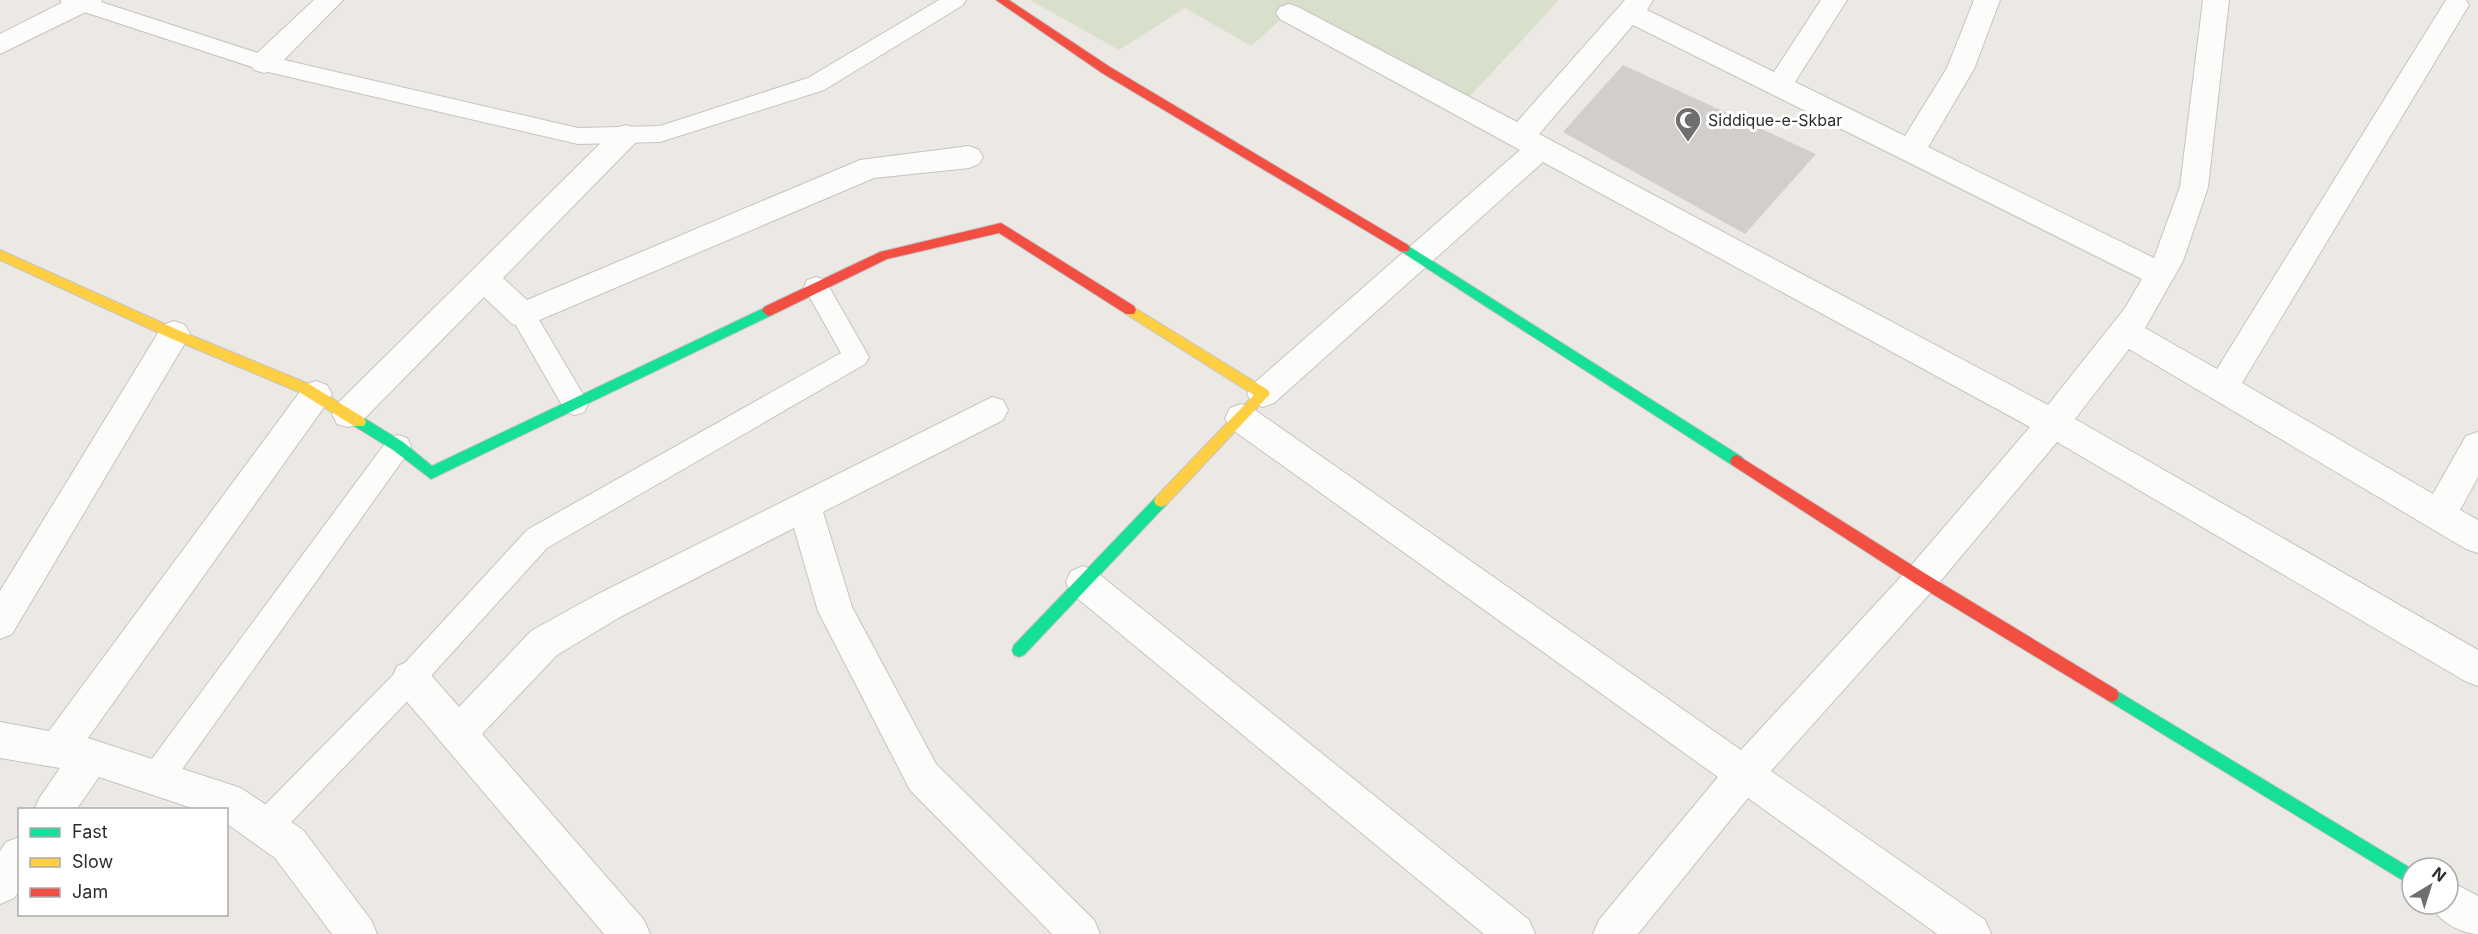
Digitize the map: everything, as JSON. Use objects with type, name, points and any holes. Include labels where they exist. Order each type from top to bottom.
[{"type":"street","points":[[264,63],[330,0]]},
{"type":"street","points":[[1001,0],[1106,70],[1417,255],[1921,579],[2400,871]]},
{"type":"street","points":[[1779,86],[1834,0]]},
{"type":"street","points":[[1911,151],[1960,69],[1987,0]]},
{"type":"street","points":[[1613,934],[1743,775],[1921,579],[2053,423],[2136,317],[2168,261],[2194,187],[2216,0]]},
{"type":"street","points":[[0,45],[81,1]]},
{"type":"street","points":[[1019,650],[1252,406],[1417,255],[1531,141],[1635,6],[1779,86],[2160,274]]},
{"type":"street","points":[[2222,388],[2460,7]]},
{"type":"street","points":[[1289,13],[2053,423],[2478,669]]},
{"type":"street","points":[[348,414],[626,135]]},
{"type":"street","points":[[483,279],[523,315],[870,168],[969,157]]},
{"type":"street","points":[[1,258],[316,394],[398,446],[431,473],[884,255],[1001,228],[1252,406],[1743,775],[1971,934]]},
{"type":"street","points":[[2125,331],[2478,538]]},
{"type":"street","points":[[0,623],[174,334]]},
{"type":"street","points":[[54,808],[74,753],[316,394]]},
{"type":"street","points":[[458,734],[544,643],[608,606],[992,410]]},
{"type":"street","points":[[2439,515],[2478,446]]},
{"type":"street","points":[[805,507],[836,611],[923,777],[1080,934]]},
{"type":"street","points":[[1083,582],[1515,934]]},
{"type":"street","points":[[410,678],[630,934]]},
{"type":"street","points":[[0,740],[74,753],[228,801],[289,844],[357,934]]},
{"type":"street","points":[[0,884],[18,859]]},
{"type":"street","points":[[2460,907],[2478,918]]},
{"type":"lane","points":[[81,1],[264,63],[578,136],[660,134],[816,84],[954,0]]},
{"type":"lane","points":[[265,826],[410,678],[537,539],[856,357],[816,287]]},
{"type":"lane","points":[[523,315],[575,404]]},
{"type":"lane","points":[[157,778],[398,446]]},
{"type":"green space","points":[[1030,0],[1559,0],[1462,105],[1289,12],[1251,46],[1185,8],[1119,50]]},
{"type":"building","name":"Siddique-e-Skbar","points":[[1623,65],[1816,154],[1745,234],[1563,132]]},
{"type":"traffic: fast","points":[[1404,248],[1737,461]]},
{"type":"traffic: fast","points":[[359,422],[398,446],[431,473],[768,311]]},
{"type":"traffic: fast","points":[[1019,650],[1161,501]]},
{"type":"traffic: fast","points":[[2112,695],[2400,871]]},
{"type":"traffic: slow","points":[[0,255],[174,334],[304,388],[359,422]]},
{"type":"traffic: slow","points":[[1130,310],[1263,394],[1161,501]]},
{"type":"traffic: jam","points":[[1001,0],[1106,70],[1404,248]]},
{"type":"traffic: jam","points":[[768,311],[884,255],[1001,228],[1130,310]]},
{"type":"traffic: jam","points":[[1737,461],[1921,579],[2112,695]]},
{"type":"place","name":"Siddique-e-Skbar","points":[[1688,143]]}]
